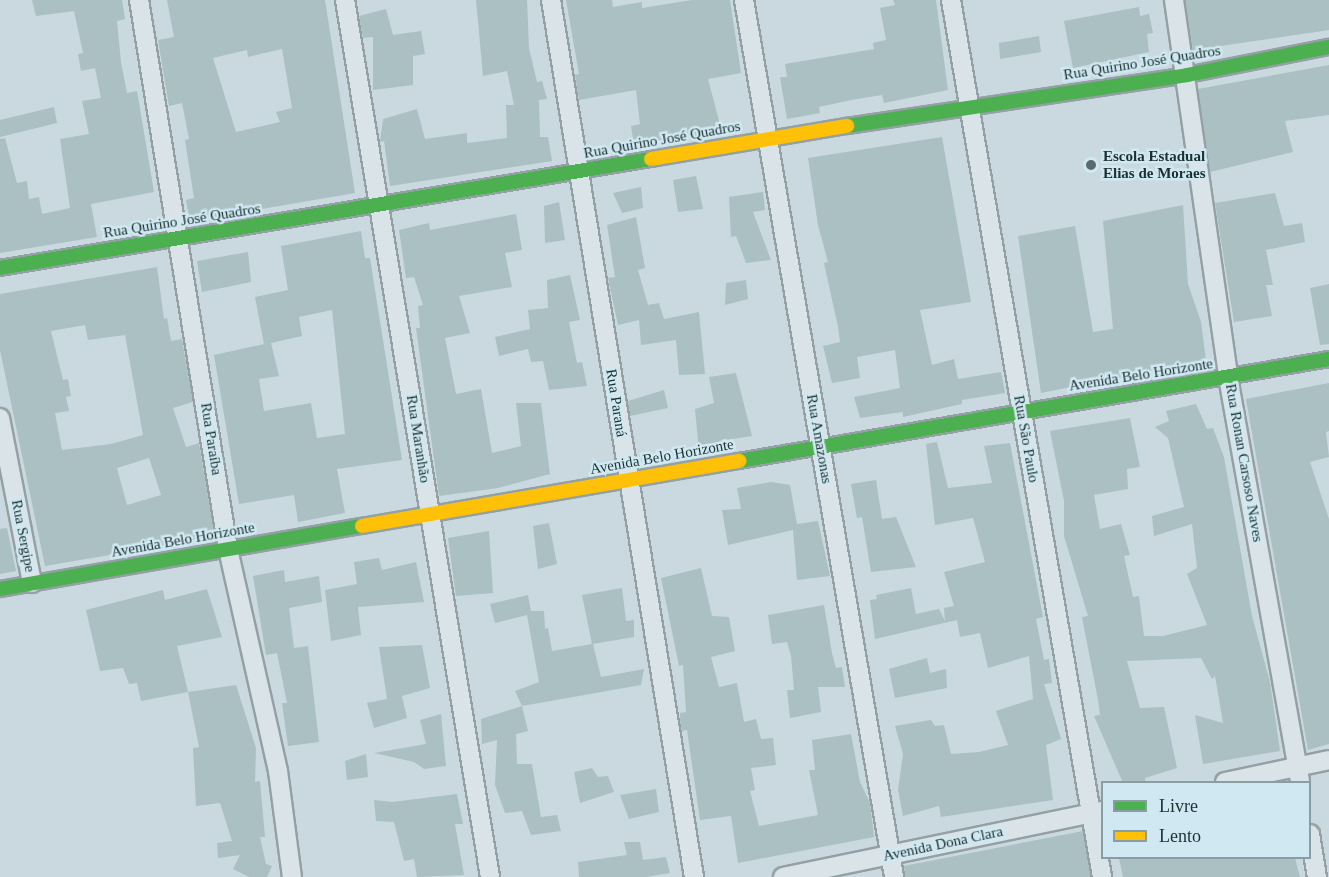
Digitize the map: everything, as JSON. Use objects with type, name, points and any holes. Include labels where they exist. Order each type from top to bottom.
[{"type":"street","name":"Rua Paraíba","points":[[139,0],[180,238],[228,549],[278,771],[292,877]]},
{"type":"street","name":"Rua Maranhão","points":[[345,0],[490,877]]},
{"type":"street","name":"Rua Paraná","points":[[551,0],[694,877]]},
{"type":"street","name":"Rua Amazonas","points":[[744,0],[894,877]]},
{"type":"street","name":"Rua São Paulo","points":[[951,0],[1022,412],[1096,812],[1102,877]]},
{"type":"street","name":"Rua Ronan Carsoso Naves","points":[[1174,0],[1187,75],[1228,377],[1299,774]]},
{"type":"street","name":"Rua Quirino José Quadros","points":[[0,268],[969,106],[1187,75],[1329,47]]},
{"type":"street","name":"Avenida Belo Horizonte","points":[[0,589],[1329,359]]},
{"type":"street","name":"Rua Sergipe","points":[[0,418],[32,583]]},
{"type":"street","points":[[1241,781],[1299,774],[1329,760]]},
{"type":"street","name":"Avenida Dona Clara","points":[[783,877],[1096,812]]},
{"type":"street","points":[[1311,840],[1317,877]]},
{"type":"building","points":[[32,0],[122,0],[125,19],[117,21],[121,62],[127,93],[137,91],[154,192],[91,204],[97,237],[0,253],[0,139],[5,138],[17,183],[27,181],[29,199],[39,197],[42,214],[70,208],[60,139],[89,134],[82,101],[101,98],[95,68],[81,71],[78,54],[83,53],[74,11],[36,16]]},
{"type":"building","points":[[167,0],[325,0],[355,193],[190,221],[186,200],[194,198],[185,140],[189,139],[182,103],[169,106],[158,40],[174,37]],"holes":[[[282,49],[292,108],[276,112],[280,122],[236,132],[213,58],[247,50],[248,57]]]},
{"type":"building","points":[[476,0],[527,0],[529,48],[537,82],[542,81],[547,99],[539,100],[540,137],[548,137],[552,161],[390,186],[384,141],[380,142],[383,119],[417,109],[425,139],[467,133],[467,143],[507,138],[506,105],[514,105],[507,71],[483,76]]},
{"type":"building","points":[[566,0],[612,0],[613,7],[642,2],[642,8],[692,0],[730,0],[741,73],[708,79],[722,132],[634,145],[631,126],[640,124],[636,90],[579,100],[575,75],[579,74]]},
{"type":"building","points":[[893,0],[936,0],[948,90],[884,103],[882,95],[851,100],[819,107],[820,113],[787,119],[780,77],[787,77],[785,64],[874,49],[873,43],[886,40],[880,8],[895,5]]},
{"type":"building","points":[[1185,0],[1329,0],[1329,30],[1193,50]]},
{"type":"building","points":[[1139,7],[1140,16],[1149,14],[1153,33],[1147,34],[1149,52],[1073,68],[1064,21]]},
{"type":"building","points":[[386,9],[393,35],[421,31],[425,54],[413,56],[413,85],[373,90],[373,37],[363,38],[359,16]]},
{"type":"building","points":[[1039,36],[1041,52],[1000,59],[999,43]]},
{"type":"building","points":[[1329,65],[1329,115],[1285,121],[1293,152],[1210,172],[1198,89]]},
{"type":"building","points":[[54,107],[57,123],[0,137],[0,120]]},
{"type":"building","points":[[942,137],[971,302],[920,310],[932,365],[954,359],[958,379],[1001,372],[1005,393],[962,400],[962,404],[903,417],[903,412],[860,418],[854,397],[900,388],[895,350],[857,357],[860,378],[832,383],[823,346],[840,342],[824,263],[828,262],[818,225],[808,158]]},
{"type":"building","points":[[696,176],[703,209],[678,212],[673,180]]},
{"type":"building","points":[[641,187],[643,208],[622,213],[613,193]]},
{"type":"building","points":[[763,192],[765,210],[753,212],[771,260],[746,263],[736,236],[731,237],[729,197]]},
{"type":"building","points":[[1275,193],[1284,226],[1302,223],[1305,242],[1266,250],[1273,285],[1266,285],[1272,316],[1234,322],[1215,203]]},
{"type":"building","points":[[559,202],[565,240],[545,243],[544,206]]},
{"type":"building","points":[[1183,205],[1188,284],[1201,322],[1206,360],[1041,393],[1018,236],[1075,226],[1093,332],[1113,329],[1103,221]]},
{"type":"building","points":[[516,214],[522,250],[505,253],[512,287],[459,296],[470,333],[445,338],[456,394],[481,389],[492,453],[521,446],[516,403],[541,403],[550,474],[498,488],[439,496],[416,328],[420,328],[418,306],[423,305],[414,277],[406,278],[399,230],[429,223],[430,230]]},
{"type":"building","points":[[636,217],[645,268],[638,270],[648,305],[659,303],[664,319],[699,312],[705,374],[679,375],[676,340],[641,345],[639,320],[618,325],[608,278],[615,277],[607,225]]},
{"type":"building","points":[[361,231],[365,258],[370,258],[402,460],[337,469],[345,513],[298,522],[294,495],[239,504],[214,355],[264,344],[255,297],[288,290],[281,246]],"holes":[[[332,310],[345,434],[317,438],[311,403],[264,411],[259,379],[279,376],[271,343],[302,336],[299,317]]]},
{"type":"building","points":[[248,252],[251,282],[202,292],[197,261]]},
{"type":"building","points":[[157,267],[164,319],[167,318],[171,341],[182,339],[193,402],[173,408],[186,447],[199,443],[215,537],[45,566],[0,350],[0,294]],"holes":[[[85,325],[88,340],[125,335],[143,435],[111,444],[62,450],[55,413],[69,411],[66,397],[71,396],[68,379],[63,380],[51,331]],[[149,458],[161,495],[127,505],[117,468]]]},
{"type":"building","points":[[570,275],[580,320],[569,322],[577,363],[582,362],[587,386],[549,390],[543,361],[531,362],[528,349],[499,356],[495,337],[530,329],[528,310],[548,308],[547,280]]},
{"type":"building","points":[[746,280],[748,299],[725,305],[726,283]]},
{"type":"building","points":[[1329,284],[1329,344],[1320,345],[1310,288]]},
{"type":"building","points":[[736,373],[752,436],[719,441],[720,446],[699,451],[695,409],[714,403],[709,377]]},
{"type":"building","points":[[1329,383],[1329,431],[1326,432],[1329,457],[1310,462],[1329,519],[1329,744],[1308,750],[1246,399]]},
{"type":"building","points":[[664,390],[668,408],[630,416],[628,401]]},
{"type":"building","points":[[1196,404],[1207,429],[1213,428],[1224,457],[1252,616],[1270,682],[1280,751],[1203,764],[1195,715],[1223,723],[1215,676],[1212,679],[1201,658],[1127,661],[1140,708],[1164,707],[1177,768],[1145,778],[1145,781],[1122,781],[1094,716],[1100,715],[1082,617],[1088,616],[1064,536],[1064,501],[1050,431],[1130,418],[1140,467],[1127,469],[1128,489],[1094,495],[1100,529],[1121,524],[1130,555],[1124,556],[1133,597],[1139,596],[1144,636],[1163,636],[1207,625],[1187,574],[1197,568],[1192,524],[1154,536],[1152,516],[1184,507],[1168,438],[1155,427],[1169,421],[1166,411]]},
{"type":"building","points":[[937,442],[948,488],[992,483],[984,446],[1010,443],[1043,617],[1036,619],[1044,660],[1049,659],[1052,683],[1044,684],[1061,739],[1046,745],[1053,800],[941,817],[939,806],[903,816],[898,790],[903,754],[895,726],[931,720],[935,726],[944,725],[951,754],[979,752],[1008,745],[996,711],[1033,699],[1029,656],[988,668],[980,633],[960,637],[957,620],[875,639],[870,600],[877,599],[876,595],[911,588],[916,614],[939,609],[945,621],[944,608],[954,606],[944,572],[985,562],[973,518],[935,525],[926,444]]},
{"type":"building","points":[[876,480],[882,519],[896,517],[916,567],[871,572],[862,517],[857,518],[851,484]]},
{"type":"building","points":[[771,482],[790,485],[797,524],[818,521],[830,576],[797,580],[793,530],[728,545],[722,510],[741,509],[737,488]]},
{"type":"building","points":[[549,523],[557,564],[538,569],[533,526]]},
{"type":"building","points":[[7,528],[16,571],[0,574],[0,529]]},
{"type":"building","points":[[489,531],[493,593],[456,596],[448,538]]},
{"type":"building","points":[[379,558],[382,570],[416,562],[424,602],[358,607],[361,635],[331,641],[325,590],[357,584],[354,562]]},
{"type":"building","points":[[701,568],[712,616],[729,617],[735,651],[711,657],[719,687],[737,683],[744,722],[756,719],[761,739],[773,738],[776,765],[751,768],[755,790],[750,791],[759,826],[818,815],[809,770],[815,770],[812,740],[851,734],[860,782],[870,803],[874,837],[738,863],[731,816],[700,820],[687,730],[682,731],[680,721],[680,713],[686,712],[683,665],[679,666],[661,578]]},
{"type":"building","points":[[284,570],[285,582],[319,576],[322,602],[289,608],[294,648],[308,646],[319,742],[288,746],[282,703],[287,703],[277,653],[266,655],[253,576]]},
{"type":"building","points":[[622,588],[626,621],[634,620],[634,637],[593,644],[601,677],[644,669],[641,685],[522,706],[515,691],[539,682],[527,615],[495,623],[490,604],[528,595],[531,611],[544,611],[545,629],[548,628],[552,651],[592,644],[582,595]]},
{"type":"building","points":[[207,589],[222,637],[177,646],[188,692],[141,701],[137,683],[129,684],[123,668],[100,671],[86,610],[163,590],[165,600]]},
{"type":"building","points":[[824,605],[832,653],[836,668],[842,667],[845,687],[818,687],[821,712],[790,718],[787,690],[794,690],[791,656],[787,642],[772,644],[768,615]]},
{"type":"building","points":[[422,645],[430,688],[402,696],[407,718],[374,728],[367,703],[387,699],[379,647]]},
{"type":"building","points":[[927,658],[930,673],[946,669],[947,688],[895,698],[889,669]]},
{"type":"building","points":[[236,685],[256,748],[255,782],[260,781],[265,837],[260,837],[266,864],[272,866],[267,877],[249,877],[233,869],[240,855],[218,858],[217,843],[232,841],[220,803],[196,806],[193,748],[199,747],[188,692]]},
{"type":"building","points":[[522,706],[528,731],[516,734],[517,764],[532,764],[541,817],[557,815],[561,831],[531,835],[522,811],[505,813],[495,785],[497,740],[482,744],[481,719]]},
{"type":"building","points":[[441,714],[446,766],[424,769],[414,762],[374,753],[426,744],[420,720]]},
{"type":"building","points":[[366,754],[368,777],[347,780],[345,761]]},
{"type":"building","points":[[592,768],[598,777],[608,776],[614,792],[580,803],[574,772]]},
{"type":"building","points":[[656,789],[659,812],[629,819],[620,795]]},
{"type":"building","points":[[457,794],[463,824],[455,824],[464,875],[417,877],[414,859],[404,861],[394,822],[376,821],[374,800],[392,802]]},
{"type":"building","points":[[1083,831],[1091,877],[905,877],[904,866]]},
{"type":"building","points":[[624,842],[640,842],[643,860],[666,857],[670,873],[646,877],[579,877],[578,862],[627,855]]},
{"type":"building","points":[[1119,859],[1295,859],[1300,877],[1123,877]]},
{"type":"traffic: fast","points":[[847,126],[1187,75],[1329,47]]},
{"type":"traffic: fast","points":[[0,268],[651,159]]},
{"type":"traffic: fast","points":[[739,461],[1329,359]]},
{"type":"traffic: fast","points":[[0,589],[362,526]]},
{"type":"traffic: slow","points":[[651,159],[847,126]]},
{"type":"traffic: slow","points":[[362,526],[739,461]]},
{"type":"place","name":"Escola Estadual Elias de Moraes","points":[[1091,165]]}]
